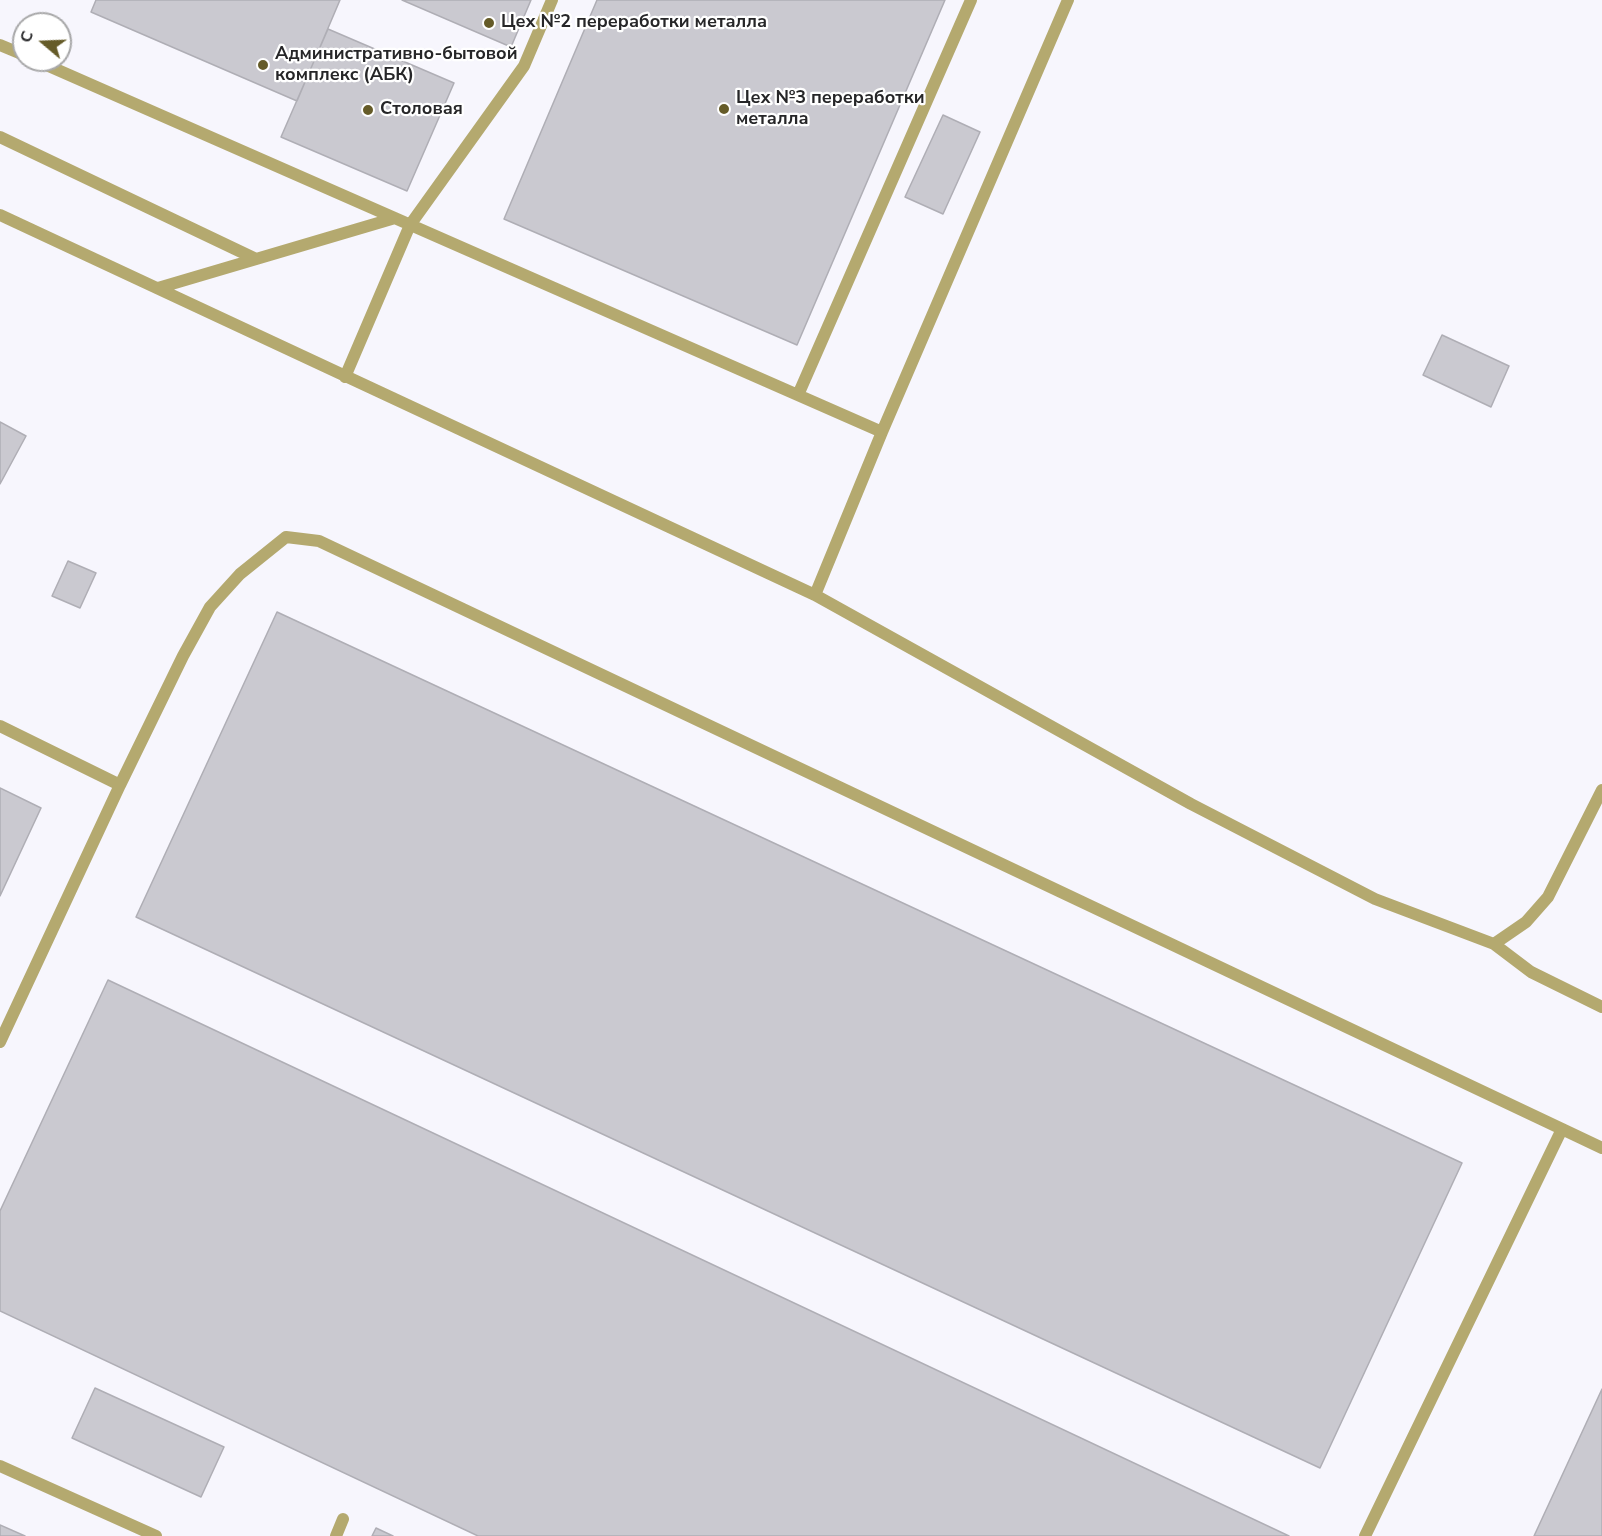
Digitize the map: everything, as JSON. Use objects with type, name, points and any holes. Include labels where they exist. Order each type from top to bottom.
[{"type":"lane","points":[[345,376],[410,225],[524,66],[552,0]]},
{"type":"lane","points":[[798,395],[971,0]]},
{"type":"lane","points":[[815,595],[882,432],[1068,0]]},
{"type":"lane","points":[[62,72],[882,432]]},
{"type":"lane","points":[[0,137],[256,259]]},
{"type":"lane","points":[[0,215],[815,595],[1191,804],[1375,899],[1494,944],[1531,972],[1602,1007]]},
{"type":"lane","points":[[159,288],[395,218]]},
{"type":"lane","points":[[0,1041],[120,785],[183,656],[210,607],[240,574],[285,537],[319,541],[1602,1148]]},
{"type":"lane","points":[[0,726],[120,785]]},
{"type":"lane","points":[[1494,944],[1526,922],[1548,897],[1602,790]]},
{"type":"lane","points":[[1365,1536],[1562,1129]]},
{"type":"lane","points":[[0,1466],[156,1536]]},
{"type":"lane","points":[[336,1536],[343,1519]]},
{"type":"building","name":"Административно-бытовой комплекс (АБК)","points":[[96,0],[340,0],[297,101],[91,12]]},
{"type":"building","name":"Цех №2 переработки металла","points":[[402,0],[531,0],[511,47]]},
{"type":"building","name":"Цех №3 переработки металла","points":[[597,0],[945,0],[797,345],[504,219]]},
{"type":"building","name":"Столовая","points":[[328,29],[454,83],[407,191],[281,137]]},
{"type":"building","points":[[943,115],[980,132],[943,214],[905,197]]},
{"type":"building","points":[[1442,335],[1509,366],[1491,407],[1423,375]]},
{"type":"building","points":[[0,422],[26,436],[0,484]]},
{"type":"building","points":[[68,561],[96,573],[80,608],[52,596]]},
{"type":"building","points":[[277,612],[1462,1163],[1320,1468],[136,917]]},
{"type":"building","points":[[0,788],[41,808],[0,896]]},
{"type":"building","points":[[108,980],[1289,1536],[478,1536],[0,1311],[0,1211]]},
{"type":"building","points":[[95,1388],[224,1447],[201,1497],[72,1438]]},
{"type":"building","points":[[1602,1389],[1602,1536],[1534,1536]]},
{"type":"building","points":[[0,1525],[25,1536],[0,1536]]},
{"type":"building","points":[[376,1528],[393,1536],[372,1536]]},
{"type":"place","name":"Цех №2 переработки металла","points":[[489,23]]},
{"type":"place","name":"Административно-бытовой комплекс (АБК)","points":[[263,65]]},
{"type":"place","name":"Цех №3 переработки металла","points":[[724,109]]},
{"type":"place","name":"Столовая","points":[[368,110]]}]
